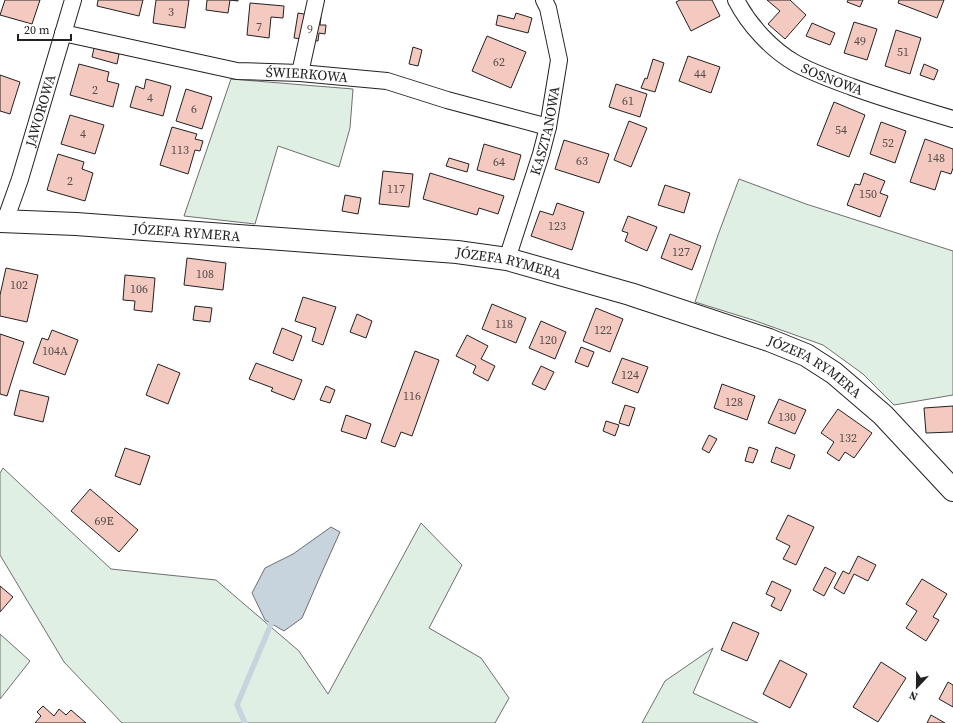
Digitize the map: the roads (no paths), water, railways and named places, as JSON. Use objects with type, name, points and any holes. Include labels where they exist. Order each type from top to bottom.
[{"type":"street","name":"JAWOROWA","points":[[3,221],[20,179],[73,0]]},
{"type":"street","points":[[300,73],[316,0]]},
{"type":"street","name":"KASZTANOWA","points":[[507,259],[541,154],[548,127],[558,60],[548,8],[544,0]]},
{"type":"street","name":"SOSNOWA","points":[[736,0],[756,29],[775,49],[796,64],[835,81],[898,103],[953,119]]},
{"type":"street","name":"ŚWIERKOWA","points":[[63,33],[237,70],[300,73],[387,81],[447,100],[548,127]]},
{"type":"street","name":"JÓZEFA RYMERA","points":[[3,221],[76,224],[449,251],[507,259],[630,294],[769,340],[806,355],[834,372],[883,415],[950,481]]},
{"type":"waterway","points":[[245,723],[237,705],[271,624]]}]
